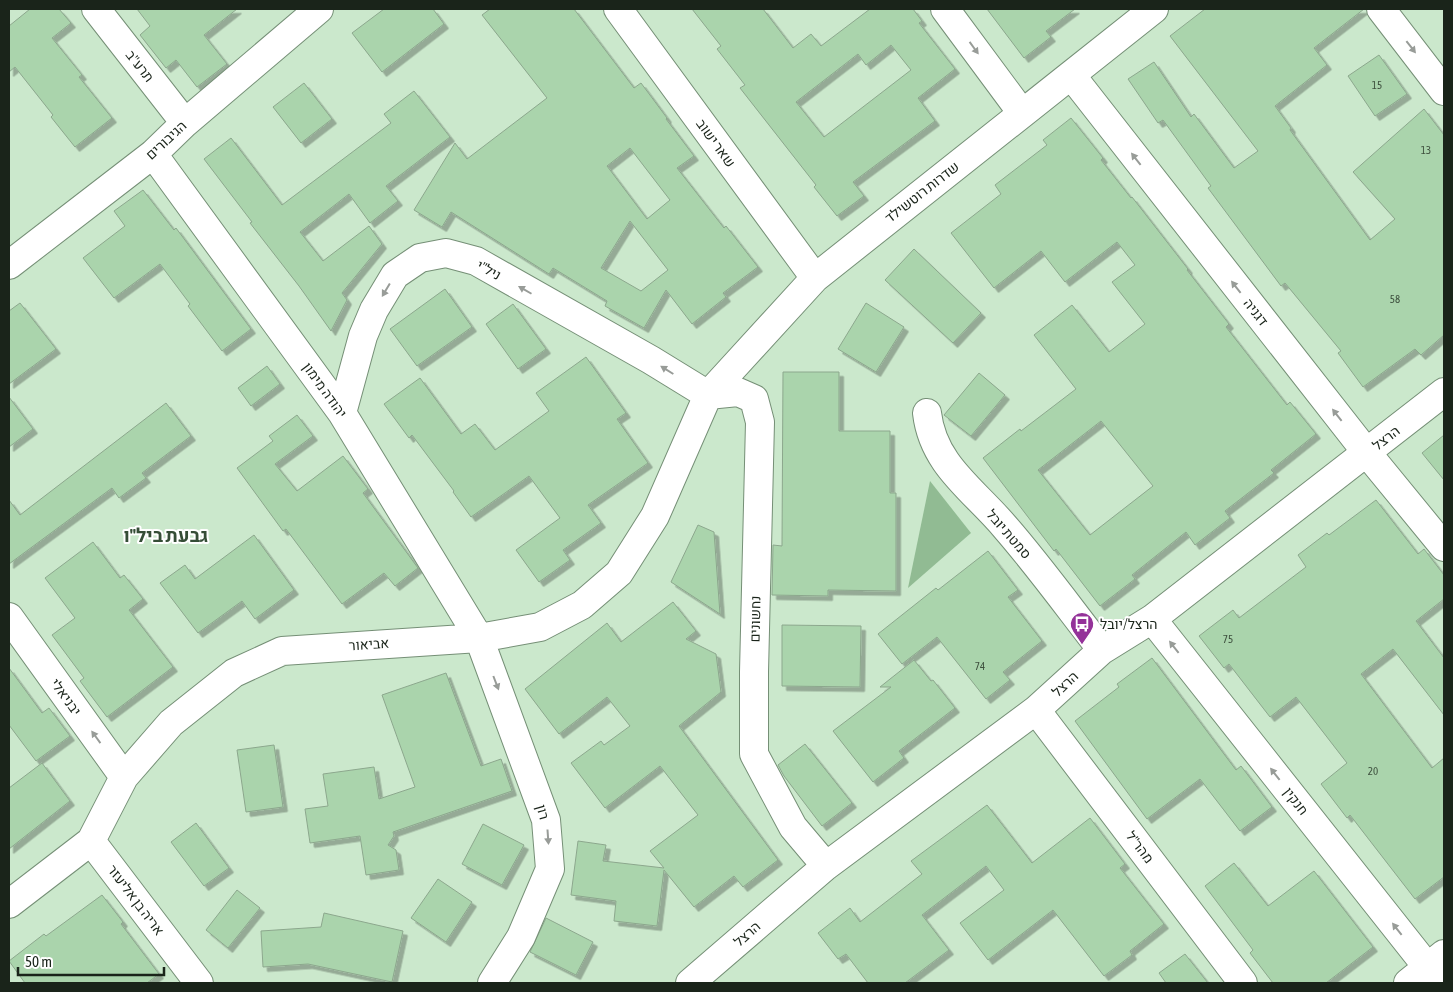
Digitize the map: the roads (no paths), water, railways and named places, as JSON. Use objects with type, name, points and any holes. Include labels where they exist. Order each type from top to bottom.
[{"type":"street","name":"תרע\"ב","points":[[96,9],[184,123]]},
{"type":"street","name":"הגיבורים","points":[[9,265],[153,154],[184,123],[319,9]]},
{"type":"street","name":"שאר ישוב","points":[[618,9],[815,278]]},
{"type":"street","points":[[945,9],[1022,113]]},
{"type":"street","name":"שדרות רוטשילד","points":[[708,395],[815,278],[1154,9]]},
{"type":"street","points":[[1381,9],[1444,91]]},
{"type":"street","name":"דגניה","points":[[1070,75],[1367,453],[1444,547]]},
{"type":"street","name":"יהודה מימון","points":[[153,154],[342,413],[479,638]]},
{"type":"street","name":"ניל\"י","points":[[342,413],[363,336],[374,310],[391,280],[395,274],[420,258],[446,253],[476,261],[651,360],[708,395]]},
{"type":"street","name":"נחשונים","points":[[708,395],[738,392],[754,400],[760,422],[754,652],[754,754],[793,827],[826,866]]},
{"type":"street","name":"הרצל","points":[[690,983],[826,866],[1036,710],[1102,650],[1152,619],[1444,392]]},
{"type":"street","name":"אביאור","points":[[9,904],[91,841],[124,777],[171,723],[234,672],[282,651],[479,638],[540,627],[582,605],[619,573],[655,516],[708,395]]},
{"type":"street","name":"סמטת יובל","points":[[927,413],[928,426],[936,448],[959,479],[1004,525],[1102,650]]},
{"type":"street","name":"יבניאלי","points":[[9,617],[124,777]]},
{"type":"street","name":"חנקין","points":[[1152,619],[1430,972]]},
{"type":"street","name":"רון","points":[[479,638],[546,820],[550,869],[521,937],[492,983]]},
{"type":"street","name":"מהר\"ל","points":[[1036,710],[1243,983]]},
{"type":"street","name":"אריה בן אליעזר","points":[[91,841],[198,983]]},
{"type":"place","name":"הרצל/יובל","points":[[1082,645]]},
{"type":"district","name":"גבעת ביל\"ו","points":[[166,535]]}]
